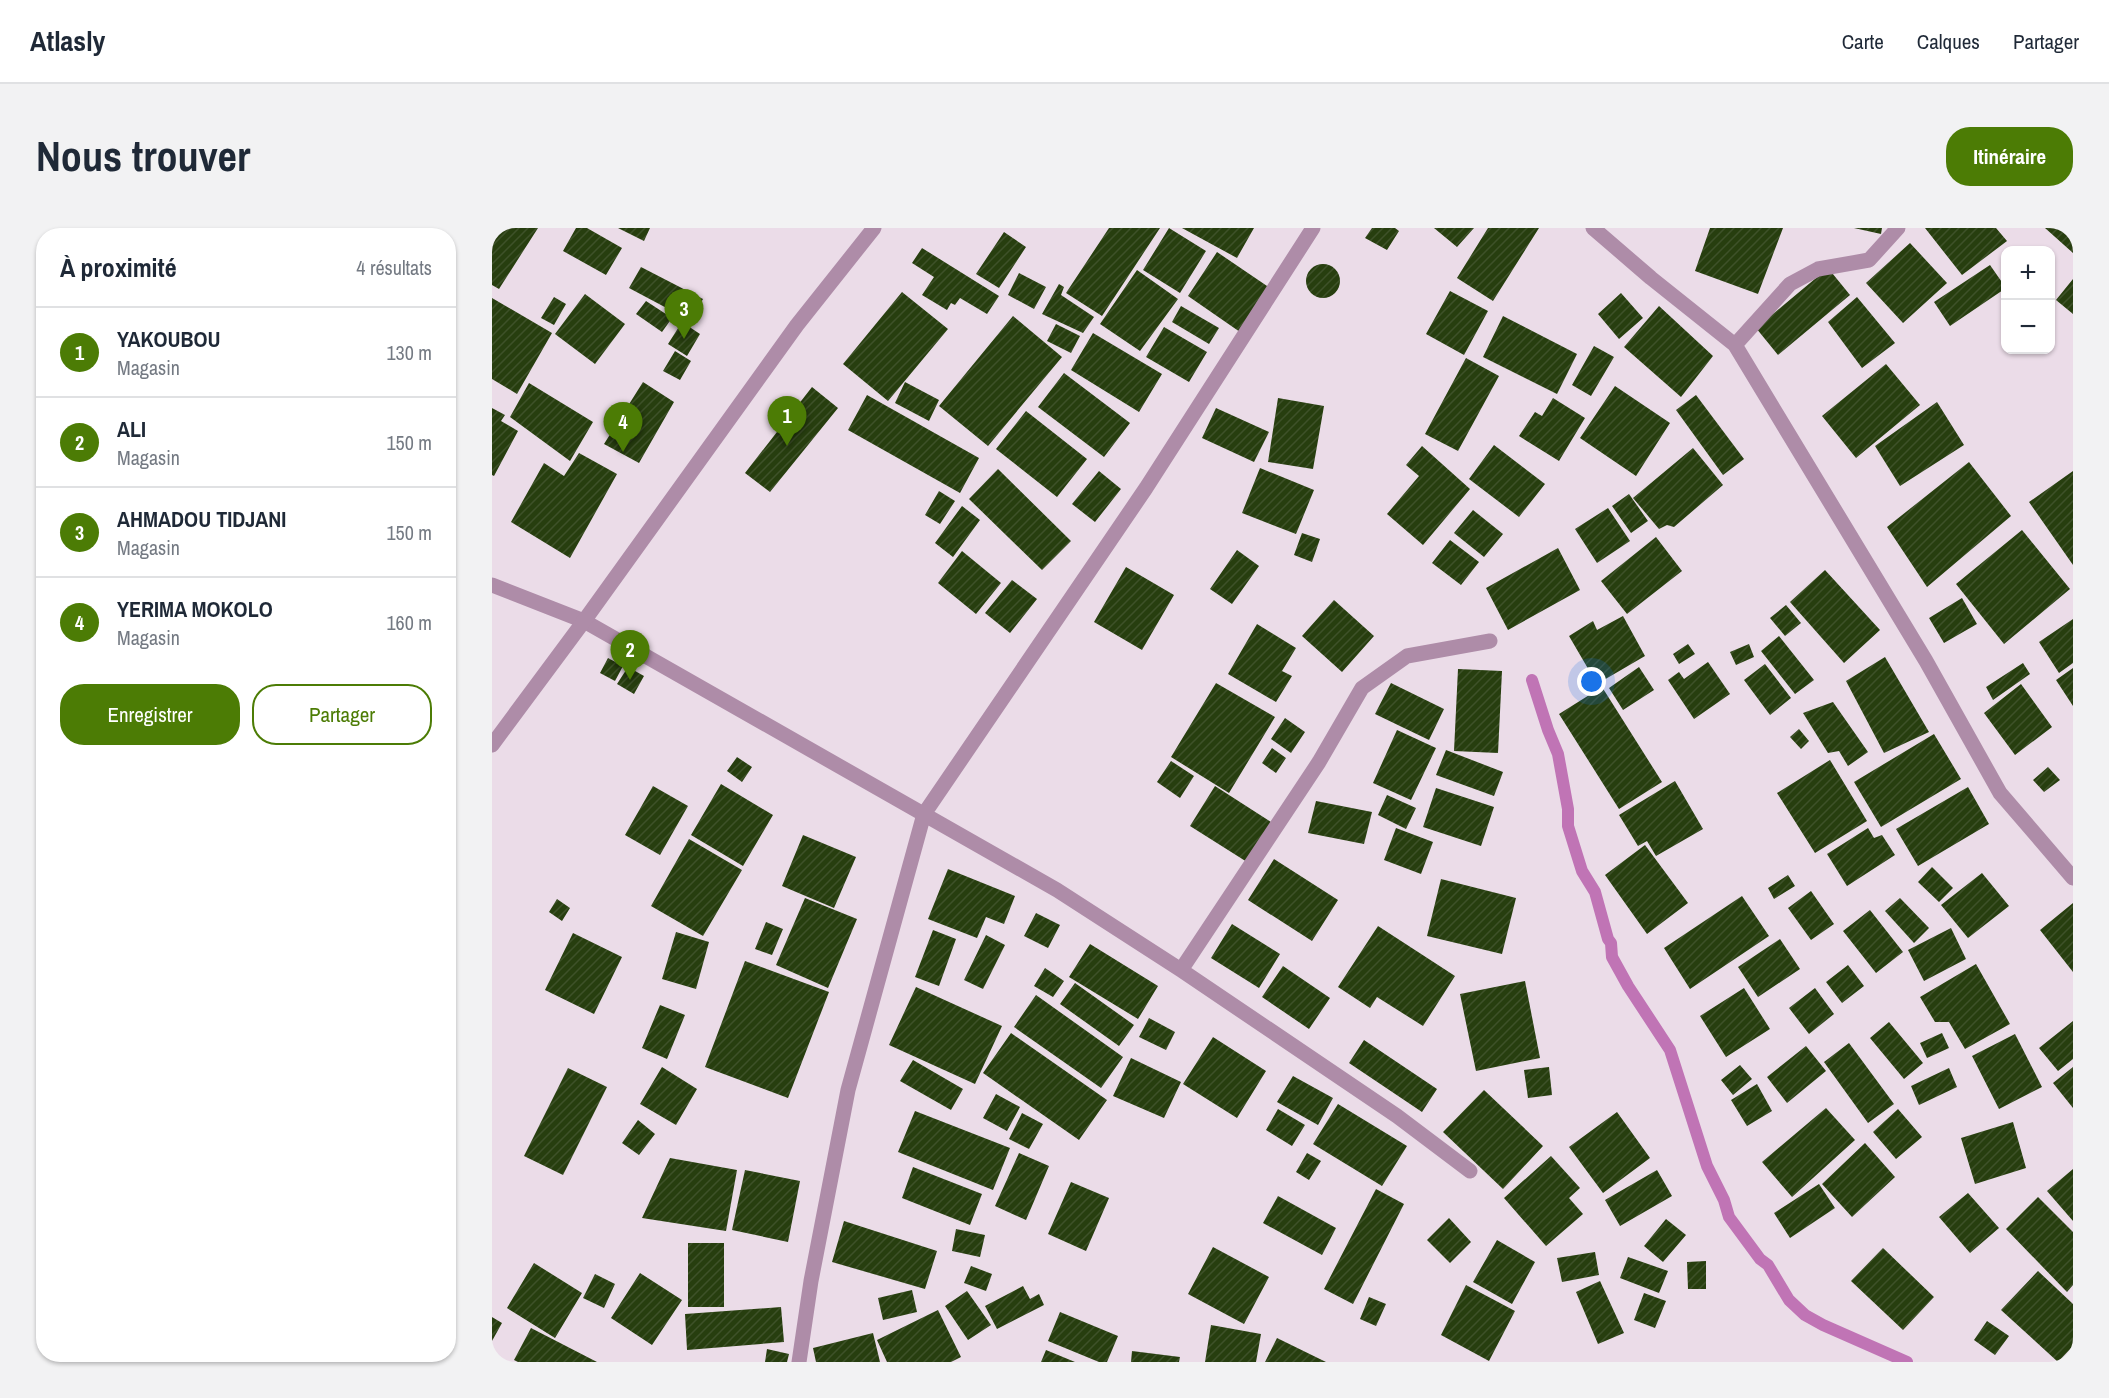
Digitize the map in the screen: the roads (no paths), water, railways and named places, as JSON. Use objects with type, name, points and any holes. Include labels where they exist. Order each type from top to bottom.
[{"type":"street","points":[[492,745],[797,325],[874,228]]},
{"type":"street","points":[[799,1362],[811,1281],[848,1090],[924,814],[1146,488],[1313,228]]},
{"type":"street","points":[[1593,228],[1735,345],[1926,661],[2000,793],[2073,878]]},
{"type":"street","points":[[1735,345],[1790,284],[1818,269],[1869,260],[1898,228]]},
{"type":"street","points":[[492,585],[584,621],[1057,890],[1181,970],[1397,1116],[1470,1171]]},
{"type":"street","points":[[1181,970],[1319,762],[1362,688],[1407,656],[1490,641]]},
{"type":"waterway","points":[[1532,680],[1558,754],[1568,809],[1568,826],[1582,871],[1595,892],[1611,943],[1612,957],[1670,1050],[1707,1166],[1724,1200],[1729,1217],[1760,1259],[1768,1265],[1789,1300],[1805,1315],[1907,1362]]},
{"type":"place","name":"AHMADOU TIDJANI","points":[[684,339]]},
{"type":"place","name":"YAKOUBOU","points":[[787,446]]},
{"type":"place","name":"YERIMA MOKOLO","points":[[623,452]]},
{"type":"place","name":"ALI","points":[[630,680]]}]
